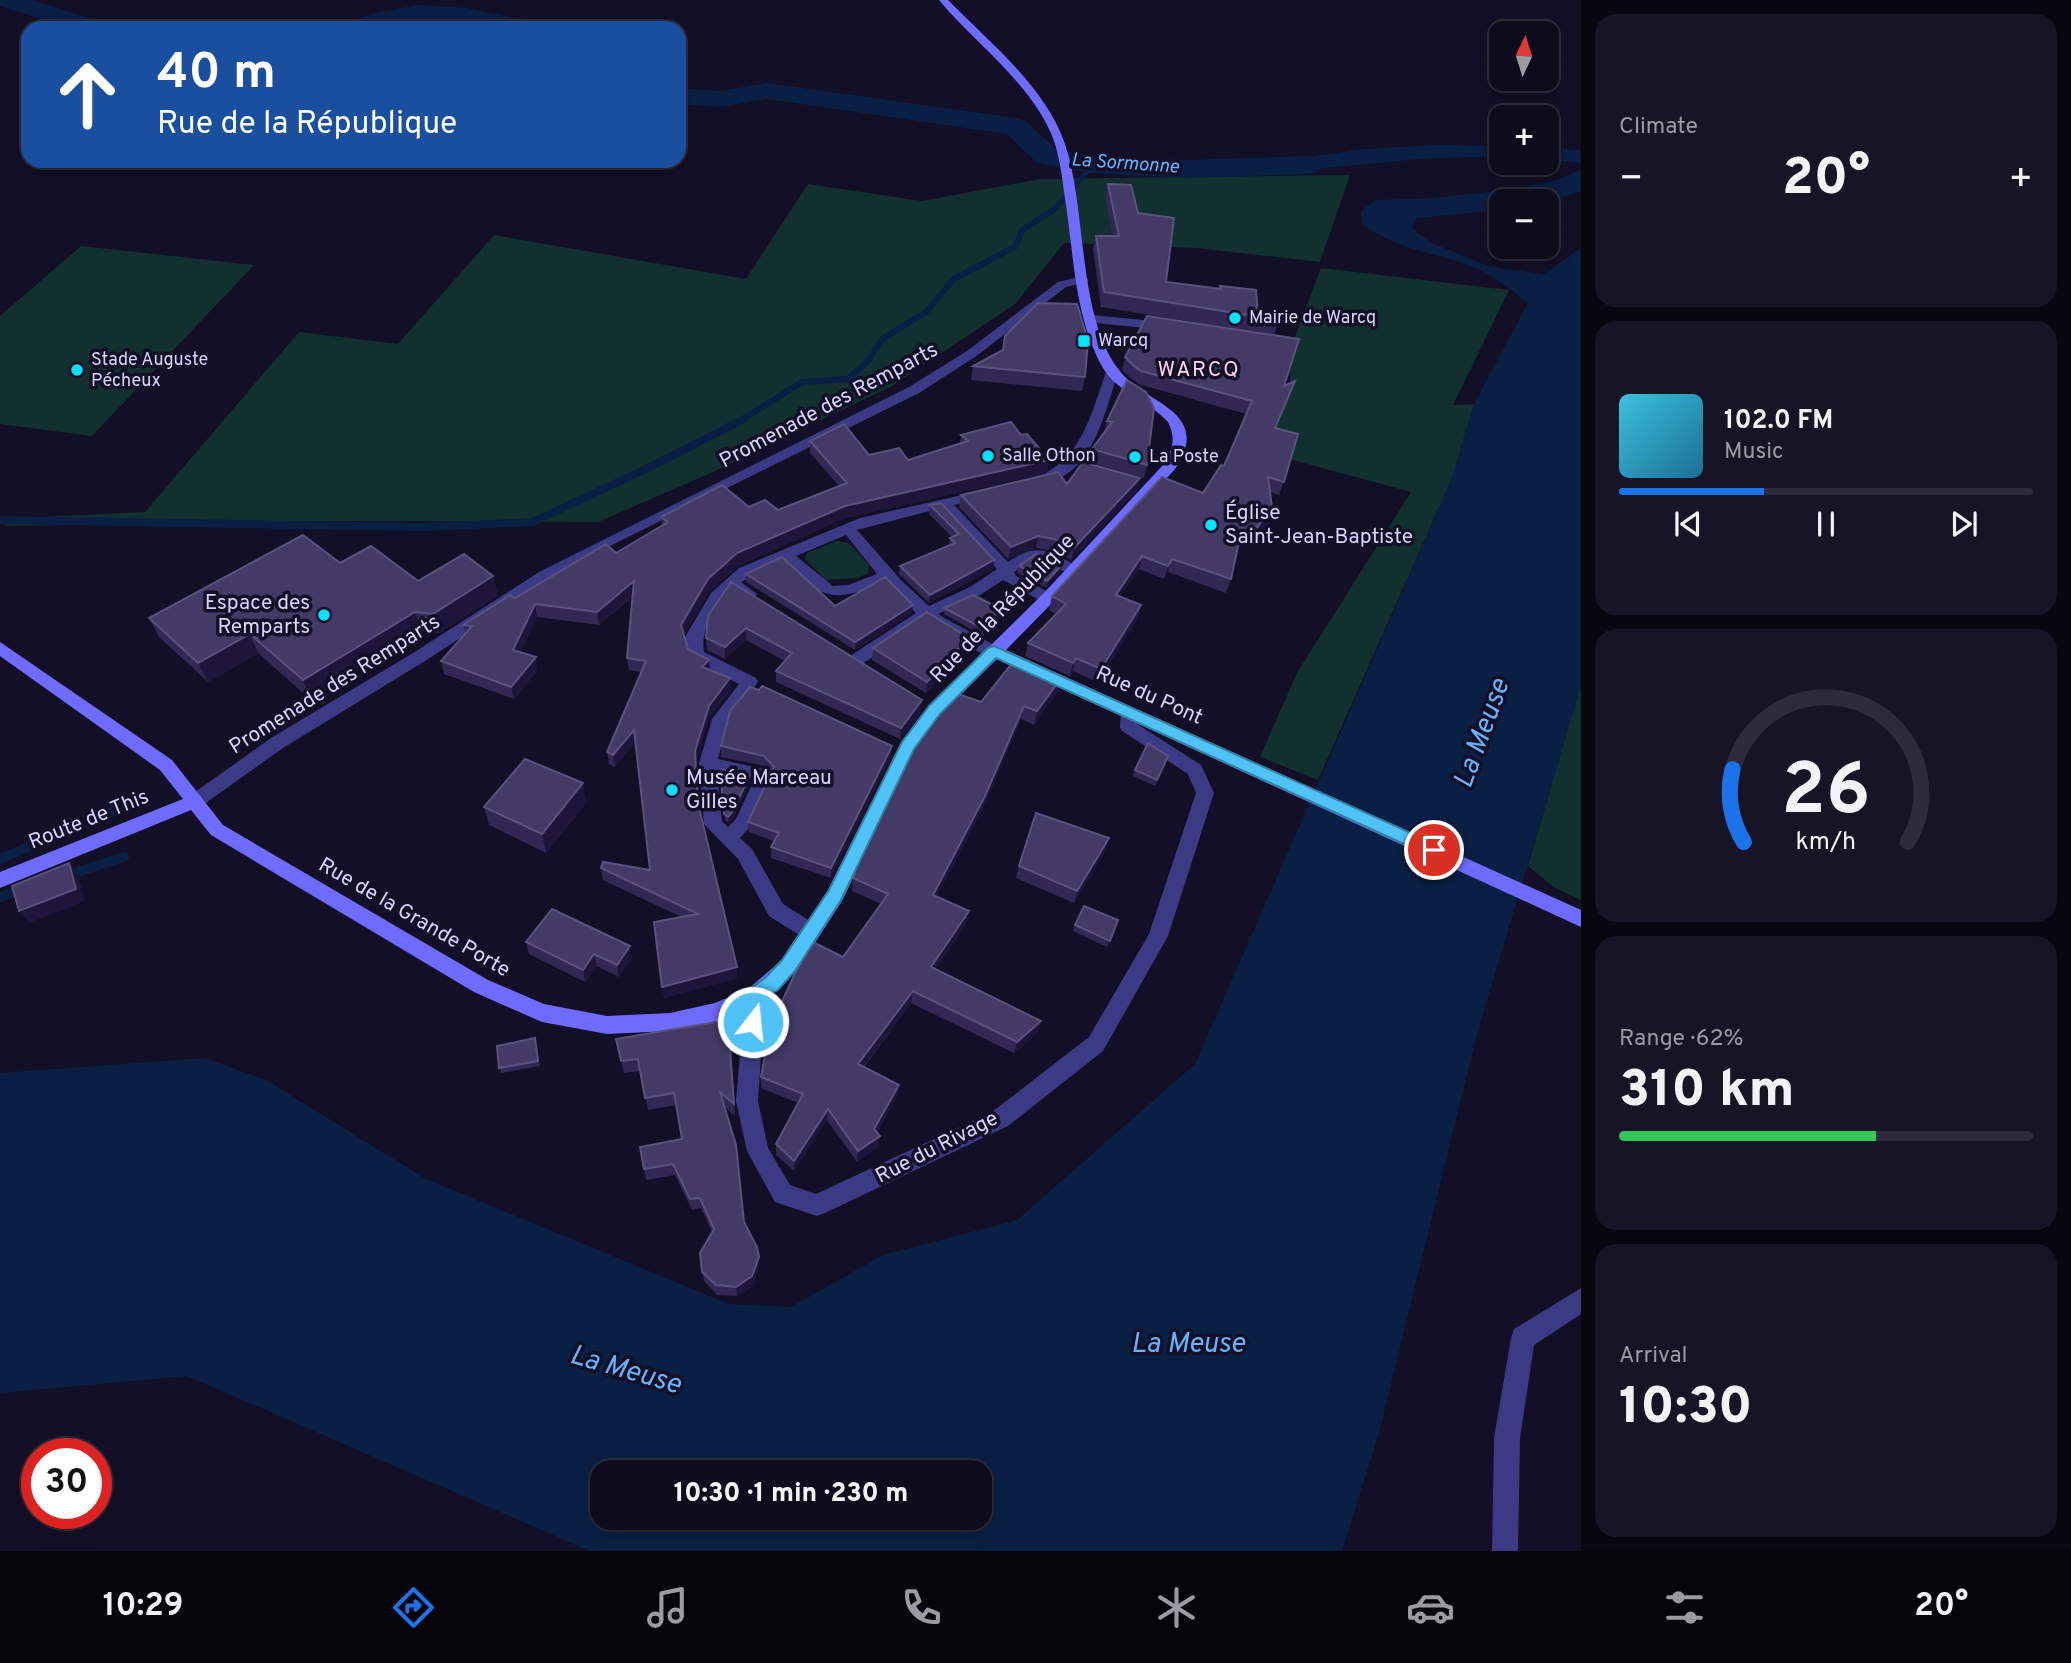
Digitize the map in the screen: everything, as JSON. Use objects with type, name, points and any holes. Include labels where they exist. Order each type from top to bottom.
[{"type":"main road","points":[[943,0],[1037,102],[1059,142],[1091,319],[1102,353],[1112,372]]},
{"type":"main road","name":"Rue de la République","points":[[811,932],[841,883],[899,749],[929,707],[994,651],[1048,598],[1144,485],[1170,466],[1180,447],[1178,426],[1162,407],[1136,393],[1112,372]]},
{"type":"main road","name":"Rue de la Grande Porte","points":[[0,648],[166,765],[217,830],[481,986],[542,1013],[607,1025],[670,1022],[716,1013],[755,995],[771,984],[789,966],[811,932]]},
{"type":"main road","name":"Rue du Pont","points":[[994,651],[1286,782],[1581,919]]},
{"type":"main road","name":"Route de This","points":[[0,880],[194,802]]},
{"type":"street","name":"Promenade des Remparts","points":[[194,802],[277,743],[419,657],[544,576],[914,390],[971,354],[1062,284],[1083,279]]},
{"type":"street","points":[[1091,319],[1180,328]]},
{"type":"street","points":[[1022,486],[1057,477],[1078,466],[1112,372]]},
{"type":"street","points":[[811,932],[776,909],[745,854],[713,824],[708,763],[720,719],[756,684],[696,655],[693,637],[716,597],[734,579],[865,521],[998,491]]},
{"type":"street","points":[[944,503],[1007,572],[1010,579],[1048,598]]},
{"type":"street","points":[[848,528],[886,576],[927,613],[971,644],[994,651]]},
{"type":"street","points":[[856,660],[927,613],[975,591],[1007,572],[1030,554],[1038,553],[1073,570]]},
{"type":"street","points":[[786,555],[821,589],[833,593],[845,593],[886,576]]},
{"type":"street","points":[[734,579],[764,603]]},
{"type":"street","name":"Rue du Rivage","points":[[755,995],[747,1101],[758,1151],[783,1194],[817,1205],[1000,1119],[1096,1044],[1158,936],[1199,813],[1205,793],[1195,770],[1128,727],[1129,712]]},
{"type":"street","points":[[708,763],[758,774],[762,779],[743,823],[727,838]]},
{"type":"street","points":[[1505,1551],[1507,1438],[1522,1338],[1581,1300]]},
{"type":"green space","points":[[1350,175],[1320,262],[1196,248],[1064,243],[1015,304],[892,386],[711,473],[598,522],[334,521],[3,526],[20,518],[145,512],[299,332],[398,344],[494,235],[746,279],[808,184],[922,201],[1040,179]]},
{"type":"green space","name":"Stade Auguste Pécheux","points":[[81,246],[254,265],[92,436],[0,424],[0,316]]},
{"type":"green space","points":[[1321,268],[1509,290],[1453,405],[1474,404],[1452,478],[1318,780],[1260,757],[1297,673],[1411,492],[1289,459],[1270,442],[1290,383],[1291,347]]},
{"type":"green space","points":[[837,541],[849,543],[869,565],[868,573],[858,578],[826,580],[805,559],[807,553]]},
{"type":"green space","points":[[1581,683],[1581,900],[1555,888],[1528,866]]},
{"type":"water","points":[[1435,145],[1489,146],[1489,156],[1419,159],[1263,174],[1212,161],[1287,160],[1364,149]]},
{"type":"water","points":[[1559,148],[1581,151],[1581,163],[1559,160]]},
{"type":"water","name":"La Meuse","points":[[1376,200],[1443,201],[1437,216],[1415,219],[1412,229],[1432,243],[1488,266],[1544,274],[1581,248],[1581,686],[1477,1034],[1379,1433],[1342,1551],[590,1551],[187,1376],[0,1393],[0,1073],[205,1058],[266,1080],[426,1179],[729,1304],[791,1307],[883,1255],[1017,1220],[1195,1064],[1452,478],[1474,404],[1528,303],[1498,280],[1478,269],[1376,234],[1362,224],[1361,211]]},
{"type":"building","points":[[1108,184],[1131,185],[1138,213],[1174,218],[1166,282],[1221,289],[1220,286],[1256,290],[1258,314],[1279,316],[1279,320],[1104,292],[1096,236],[1119,236]]},
{"type":"building","points":[[1038,303],[1077,304],[1088,341],[1085,377],[973,366],[1003,350],[1005,336]]},
{"type":"building","points":[[1147,316],[1299,339],[1284,386],[1295,381],[1275,428],[1298,434],[1284,482],[1268,477],[1273,515],[1263,519],[1254,532],[1242,528],[1231,579],[1172,559],[1168,566],[1142,556],[1116,595],[1141,605],[1101,669],[1076,658],[1073,663],[1028,643],[1066,604],[1052,596],[1162,477],[1203,493],[1221,465],[1224,466],[1252,401],[1141,371],[1135,367],[1125,357]]},
{"type":"building","points":[[1127,380],[1146,392],[1154,408],[1147,465],[1092,449],[1112,422],[1107,421]]},
{"type":"building","points":[[1011,422],[1021,435],[1027,434],[1049,460],[845,506],[737,553],[708,579],[681,625],[688,649],[709,660],[702,667],[730,678],[709,706],[695,751],[698,803],[737,967],[662,987],[654,922],[698,914],[601,868],[603,862],[650,870],[634,730],[613,755],[607,752],[646,661],[627,658],[634,581],[597,612],[535,604],[513,650],[536,657],[511,687],[441,661],[472,626],[463,625],[510,595],[515,598],[606,544],[616,553],[668,522],[661,517],[722,485],[749,507],[765,500],[778,510],[847,483],[810,441],[844,424],[869,455],[899,448],[908,460],[968,441],[961,435]]},
{"type":"building","points":[[1083,462],[1140,478],[1074,548],[1054,539],[1038,536],[1011,547],[961,495],[1058,472],[1067,484]]},
{"type":"building","points":[[941,503],[994,560],[930,595],[900,566],[955,543],[950,538],[959,534],[930,505]]},
{"type":"building","name":"Espace des Remparts","points":[[303,535],[340,563],[371,546],[418,581],[464,554],[493,576],[433,614],[415,612],[303,680],[250,634],[198,663],[149,618]]},
{"type":"building","points":[[1036,554],[1061,566],[1047,581],[1019,566]]},
{"type":"building","points":[[782,557],[835,606],[885,577],[913,605],[855,642],[746,574]]},
{"type":"building","points":[[731,582],[922,700],[901,728],[776,671],[792,653],[746,628],[725,647],[706,638],[708,616]]},
{"type":"building","points":[[973,595],[1001,609],[982,628],[944,608]]},
{"type":"building","points":[[927,612],[969,638],[927,682],[873,648]]},
{"type":"building","points":[[1017,657],[1062,677],[1037,711],[1024,706],[985,796],[933,895],[969,911],[931,967],[1041,1021],[1017,1042],[913,991],[858,1064],[899,1085],[874,1129],[880,1136],[858,1151],[828,1109],[794,1161],[776,1144],[803,1094],[761,1077],[770,1028],[795,973],[813,942],[843,957],[888,894],[853,878],[853,874],[919,737],[955,693],[981,702]]},
{"type":"building","points":[[762,686],[892,746],[831,868],[771,847],[779,833],[748,822],[774,767],[764,756],[721,746],[730,711],[750,687],[759,690]]},
{"type":"building","points":[[1148,743],[1168,756],[1157,780],[1135,770]]},
{"type":"building","points":[[525,759],[583,783],[542,834],[484,807]]},
{"type":"building","points":[[720,769],[750,775],[728,817],[724,814]]},
{"type":"building","points":[[1036,813],[1109,838],[1077,891],[1019,866]]},
{"type":"building","points":[[69,863],[76,889],[19,911],[12,886]]},
{"type":"building","points":[[1084,906],[1118,920],[1110,941],[1075,925]]},
{"type":"building","points":[[552,909],[630,946],[617,965],[594,954],[583,970],[526,942]]},
{"type":"building","points":[[728,1020],[734,1104],[720,1092],[736,1145],[744,1222],[757,1247],[759,1257],[752,1276],[736,1287],[716,1285],[702,1272],[700,1253],[714,1229],[700,1198],[690,1199],[673,1164],[644,1169],[640,1147],[682,1139],[674,1093],[645,1098],[638,1059],[621,1061],[616,1039]]},
{"type":"building","points":[[535,1038],[538,1061],[499,1068],[497,1046]]},
{"type":"waterway","name":"La Sormonne","points":[[7,0],[74,21]]},
{"type":"waterway","name":"La Sormonne","points":[[376,21],[419,13],[443,13],[499,21]]},
{"type":"waterway","name":"La Sormonne","points":[[686,97],[720,99],[767,91],[1016,127],[1048,157],[1089,164],[1189,169],[1308,165]]},
{"type":"waterway","points":[[1074,187],[1094,164]]},
{"type":"waterway","name":"La Sormonne","points":[[1395,227],[1387,218],[1392,211],[1517,199],[1542,194],[1581,179]]},
{"type":"waterway","points":[[740,421],[802,382],[848,379],[869,360],[882,339],[926,312],[954,279],[1016,246],[1022,230],[1055,209],[1076,185]]},
{"type":"waterway","points":[[0,520],[423,527],[533,522],[744,419]]},
{"type":"waterway","points":[[0,859],[136,802]]},
{"type":"waterway","points":[[65,876],[124,857]]},
{"type":"waterway","points":[[0,897],[25,889]]},
{"type":"place","name":"Mairie de Warcq","points":[[1235,318]]},
{"type":"place","name":"Warcq","points":[[1084,341]]},
{"type":"place","name":"Stade Auguste Pécheux","points":[[77,370]]},
{"type":"place","name":"Salle Othon","points":[[988,456]]},
{"type":"place","name":"La Poste","points":[[1135,457]]},
{"type":"place","name":"Église Saint-Jean-Baptiste","points":[[1211,525]]},
{"type":"place","name":"Espace des Remparts","points":[[324,615]]},
{"type":"place","name":"Musée Marceau Gilles","points":[[672,790]]},
{"type":"district","name":"WARCQ","points":[[1199,370]]},
{"type":"route","points":[[753,1022],[755,995],[789,966],[835,895],[908,746],[934,710],[994,651],[1434,850]]}]
